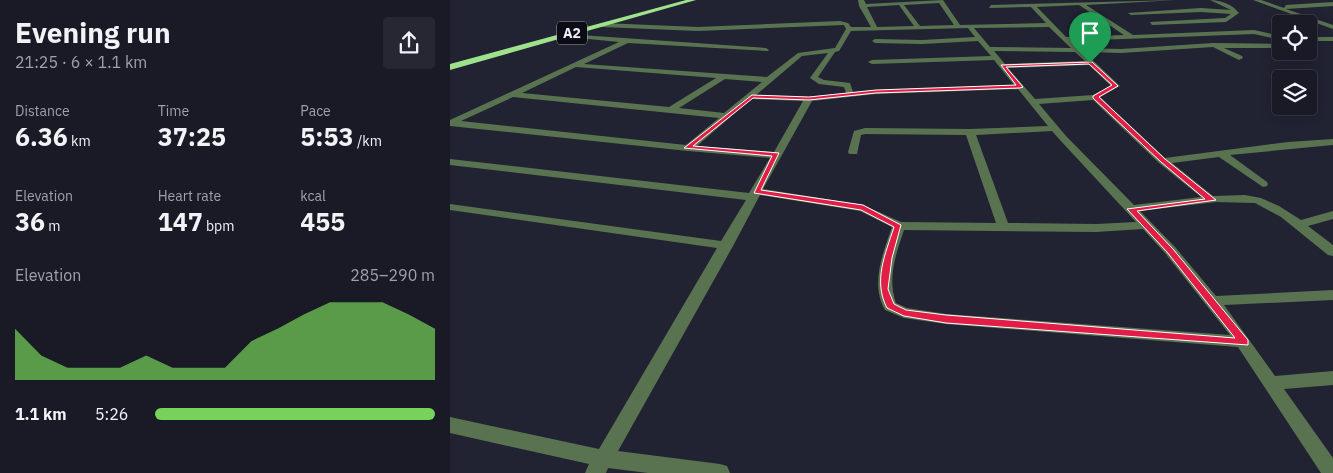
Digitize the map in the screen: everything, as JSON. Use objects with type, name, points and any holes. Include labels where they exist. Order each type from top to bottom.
[{"type":"highway","name":"A2","points":[[450,63],[680,0]]},
{"type":"highway","name":"A2","points":[[450,67],[693,0]]},
{"type":"street","points":[[988,0],[994,16]]},
{"type":"street","points":[[849,30],[970,27],[994,16],[1033,6],[1174,0]]},
{"type":"street","points":[[1213,0],[1233,9],[1236,13]]},
{"type":"street","points":[[1256,0],[1302,15]]},
{"type":"street","points":[[1301,0],[1333,9]]},
{"type":"street","points":[[875,29],[862,3],[890,2],[900,4],[940,1],[958,27]]},
{"type":"street","points":[[1109,2],[1172,35]]},
{"type":"street","points":[[900,4],[918,28]]},
{"type":"street","points":[[1081,4],[1132,37]]},
{"type":"street","points":[[1282,8],[1333,4]]},
{"type":"street","points":[[1048,5],[1054,10]]},
{"type":"street","points":[[1033,6],[1050,25],[1116,86],[1095,97],[1033,102]]},
{"type":"street","points":[[1131,13],[1212,10],[1236,13]]},
{"type":"street","points":[[1152,23],[1226,20],[1236,13]]},
{"type":"street","points":[[994,16],[1050,25]]},
{"type":"street","points":[[1317,19],[1326,18]]},
{"type":"street","points":[[1317,21],[1333,27]]},
{"type":"street","points":[[602,25],[698,29],[840,23],[846,24],[849,30]]},
{"type":"street","points":[[970,27],[1055,128],[1131,209],[1213,302],[1244,342],[1332,473]]},
{"type":"street","points":[[688,148],[752,97],[800,54],[837,50],[849,30]]},
{"type":"street","points":[[1066,39],[1254,32],[1272,36]]},
{"type":"street","points":[[568,34],[625,41],[766,50]]},
{"type":"street","points":[[1188,34],[1238,58]]},
{"type":"street","points":[[875,41],[922,42],[980,39]]},
{"type":"street","points":[[1317,39],[1333,40]]},
{"type":"street","points":[[450,123],[625,41]]},
{"type":"street","points":[[872,62],[996,58],[1076,49],[1121,51],[1213,45],[1272,46]]},
{"type":"street","points":[[832,52],[814,78],[822,82],[847,85],[850,94]]},
{"type":"street","points":[[996,58],[1090,63]]},
{"type":"street","points":[[574,65],[770,80]]},
{"type":"street","points":[[671,110],[722,77]]},
{"type":"street","points":[[752,97],[809,99],[850,94],[1020,87]]},
{"type":"street","points":[[511,94],[728,116]]},
{"type":"street","points":[[1095,97],[1163,161],[1212,200]]},
{"type":"street","points":[[598,466],[809,99]]},
{"type":"street","points":[[450,123],[688,148],[776,154]]},
{"type":"street","points":[[852,152],[857,133],[865,131],[970,132],[1055,128]]},
{"type":"street","points":[[970,132],[1004,228]]},
{"type":"street","points":[[1163,161],[1220,153],[1333,142]]},
{"type":"street","points":[[1220,153],[1263,184]]},
{"type":"street","points":[[450,162],[755,194],[863,208],[899,226],[1096,228],[1145,225]]},
{"type":"street","points":[[1131,209],[1212,200],[1257,200],[1269,205],[1333,252]]},
{"type":"street","points":[[450,207],[726,246]]},
{"type":"street","points":[[1297,225],[1333,214]]},
{"type":"street","points":[[899,226],[888,258],[884,289],[890,306],[904,313],[946,319],[1244,342]]},
{"type":"street","points":[[1213,302],[1333,295]]},
{"type":"street","points":[[1272,383],[1333,378]]},
{"type":"street","points":[[450,425],[598,466],[720,473]]},
{"type":"route","points":[[1090,63],[1116,86],[1095,97],[1163,161],[1212,200],[1131,209],[1170,250],[1244,342],[946,319],[904,313],[890,306],[884,289],[888,258],[899,226],[863,208],[757,192],[776,154],[688,148],[752,97],[809,99],[876,92],[1020,87],[1002,66],[1090,63]]}]
